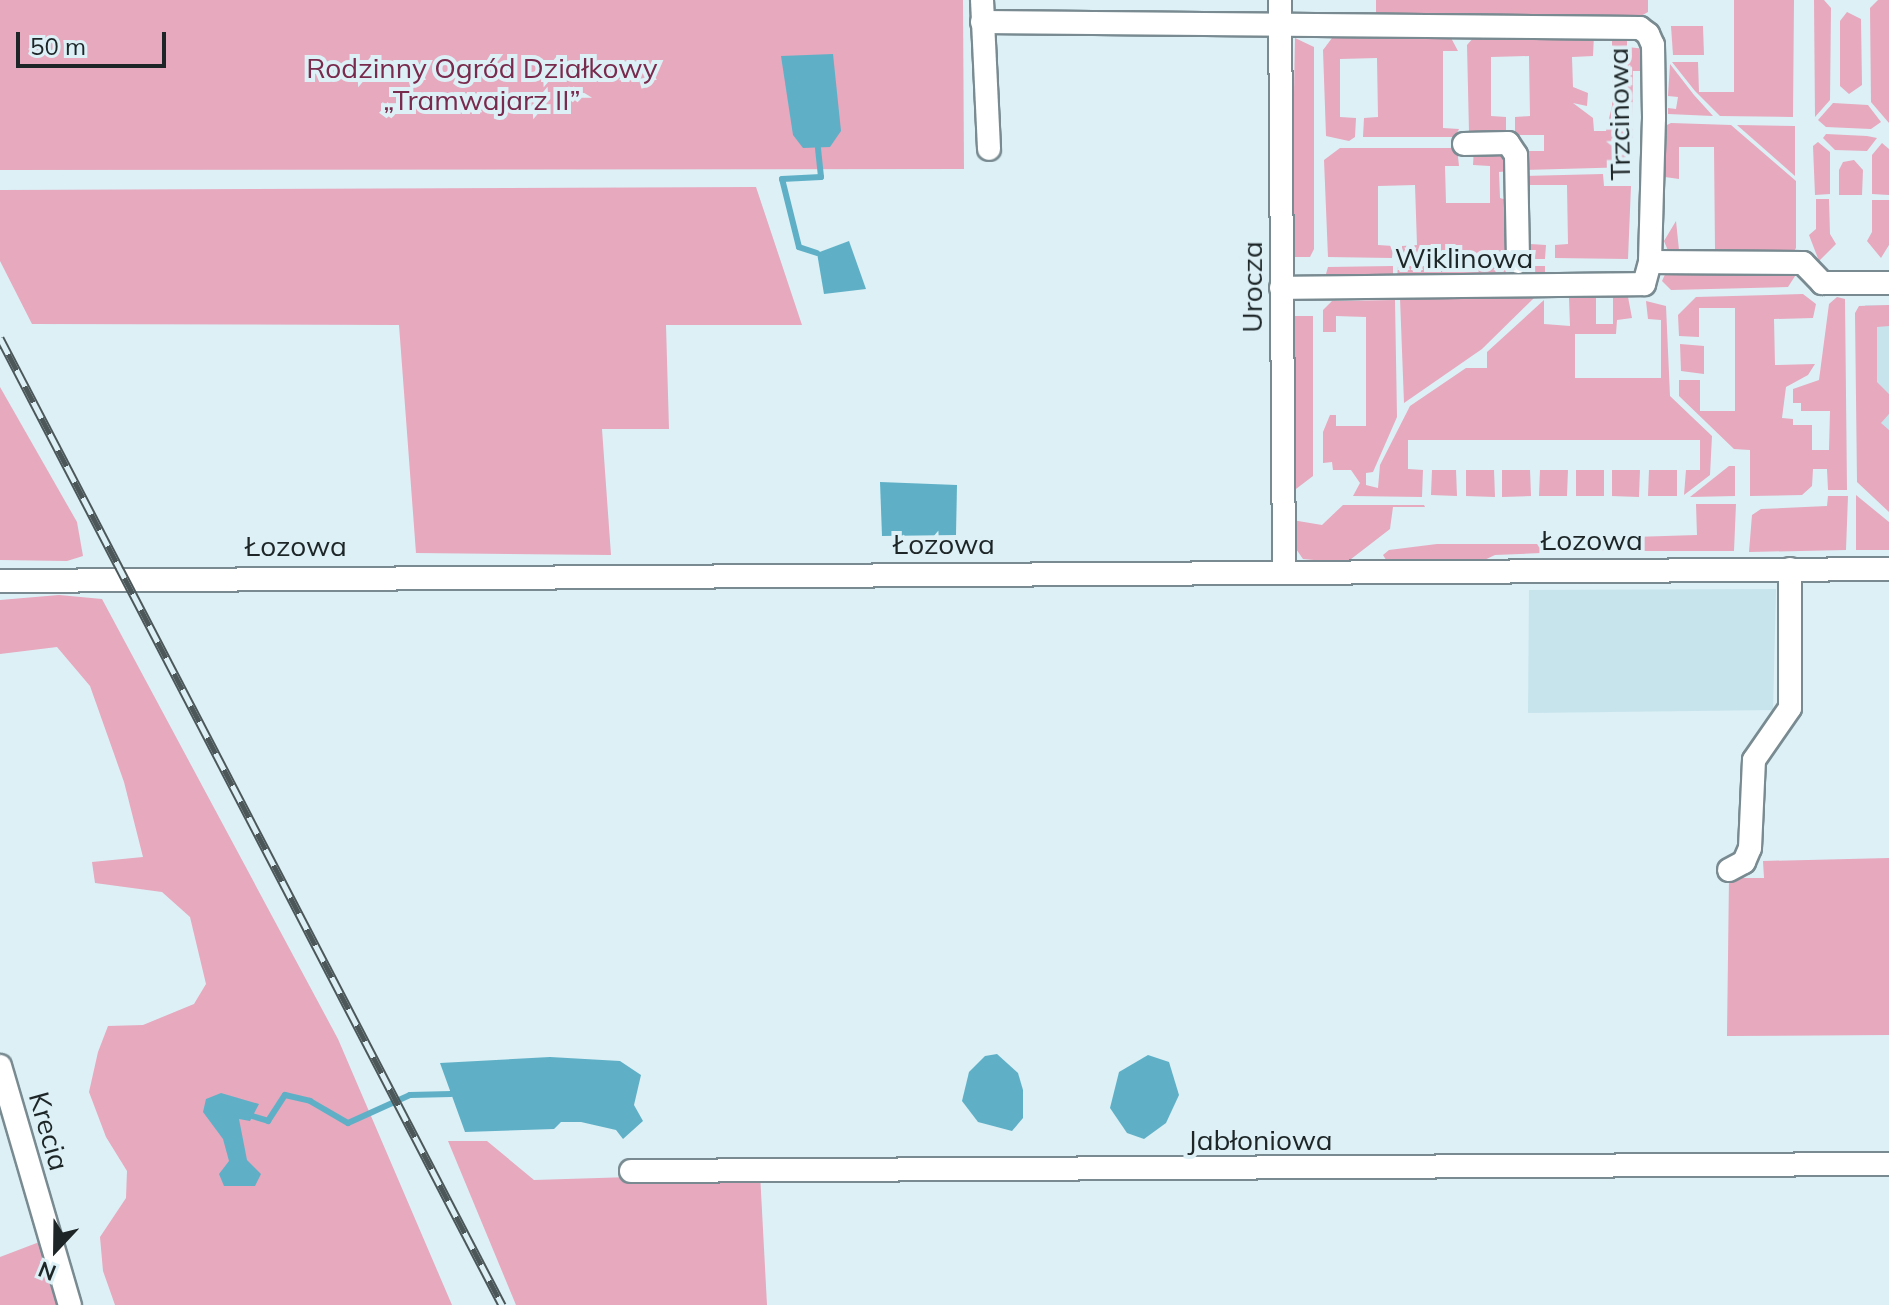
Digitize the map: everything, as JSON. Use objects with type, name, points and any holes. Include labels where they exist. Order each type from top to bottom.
[{"type":"street","name":"Urocza","points":[[1280,0],[1284,573]]},
{"type":"street","name":"Trzcinowa","points":[[982,11],[1280,25],[1640,28],[1653,45],[1647,273]]},
{"type":"street","points":[[982,11],[989,149]]},
{"type":"street","points":[[1464,144],[1508,143],[1516,155],[1518,262]]},
{"type":"street","name":"Wiklinowa","points":[[1281,288],[1647,273],[1803,263],[1822,283],[1889,283]]},
{"type":"street","points":[[1729,870],[1748,855],[1751,769],[1790,708],[1790,569]]},
{"type":"street","name":"Łozowa","points":[[0,581],[1889,569]]},
{"type":"street","name":"Krecia","points":[[0,1066],[70,1305]]},
{"type":"street","name":"Jabłoniowa","points":[[631,1171],[1889,1164]]},
{"type":"shaded area","points":[[1865,305],[1889,305],[1889,497]]},
{"type":"shaded area","points":[[1776,589],[1773,710],[1528,713],[1529,590]]},
{"type":"green space","name":"Rodzinny Ogród Działkowy „Tramwajarz II”","points":[[0,0],[963,0],[964,169],[0,170]]},
{"type":"green space","points":[[1376,0],[1648,0],[1648,12],[1632,21],[1376,18]]},
{"type":"green space","points":[[1734,0],[1794,0],[1793,117],[1720,116],[1672,62],[1698,62],[1699,92],[1734,92]]},
{"type":"green space","points":[[1814,0],[1824,0],[1831,8],[1830,100],[1815,117]]},
{"type":"green space","points":[[1878,0],[1889,0],[1889,123],[1871,102],[1870,8]]},
{"type":"green space","points":[[1847,12],[1861,19],[1862,85],[1849,94],[1840,86],[1840,21]]},
{"type":"green space","points":[[1671,26],[1703,26],[1704,55],[1673,55]]},
{"type":"green space","points":[[1594,35],[1593,56],[1572,57],[1573,87],[1588,93],[1587,106],[1573,103],[1593,118],[1594,131],[1606,131],[1612,106],[1612,36],[1627,37],[1627,47],[1646,49],[1648,71],[1633,71],[1632,167],[1521,170],[1518,151],[1544,151],[1544,135],[1515,135],[1515,117],[1530,116],[1529,56],[1491,57],[1491,116],[1506,117],[1506,134],[1477,139],[1469,132],[1467,45],[1474,37]]},
{"type":"green space","points":[[1450,36],[1458,51],[1443,51],[1443,128],[1459,129],[1455,137],[1363,137],[1364,118],[1378,117],[1377,58],[1340,59],[1340,117],[1356,118],[1355,137],[1349,141],[1326,136],[1323,50],[1332,38]]},
{"type":"green space","points":[[1295,38],[1314,47],[1314,249],[1310,257],[1291,257]]},
{"type":"green space","points":[[1670,64],[1713,116],[1668,114],[1668,108],[1676,109],[1678,97],[1668,96]]},
{"type":"green space","points":[[1833,103],[1868,105],[1881,122],[1871,129],[1826,127],[1818,120]]},
{"type":"green space","points":[[1667,125],[1731,125],[1796,181],[1796,248],[1791,256],[1669,253],[1664,241],[1676,221],[1679,250],[1715,250],[1714,147],[1679,147],[1679,179],[1665,177]]},
{"type":"green space","points":[[1737,125],[1795,126],[1795,176]]},
{"type":"green space","points":[[1826,134],[1877,138],[1867,151],[1835,150],[1823,138]]},
{"type":"green space","points":[[1818,142],[1830,152],[1830,194],[1815,195],[1813,146]]},
{"type":"green space","points":[[1882,143],[1889,149],[1889,195],[1872,194],[1872,155]]},
{"type":"green space","points":[[1340,148],[1457,148],[1459,166],[1445,166],[1446,203],[1490,203],[1490,166],[1473,165],[1474,148],[1502,148],[1510,171],[1499,172],[1500,198],[1510,201],[1512,259],[1402,258],[1402,246],[1417,245],[1415,185],[1378,186],[1378,245],[1393,246],[1392,258],[1328,257],[1324,160]]},
{"type":"green space","points":[[1854,160],[1863,170],[1862,195],[1839,195],[1839,170],[1843,162]]},
{"type":"green space","points":[[1603,174],[1604,186],[1631,186],[1628,259],[1555,258],[1555,245],[1568,244],[1567,185],[1530,185],[1530,244],[1546,245],[1545,259],[1524,259],[1521,176]]},
{"type":"green space","points":[[756,187],[802,325],[666,325],[669,429],[602,429],[611,555],[416,553],[399,325],[32,324],[0,261],[0,190]]},
{"type":"green space","points":[[1816,199],[1829,199],[1830,234],[1836,244],[1819,261],[1809,235],[1816,229]]},
{"type":"green space","points":[[1872,200],[1889,200],[1889,245],[1881,258],[1867,241],[1872,232]]},
{"type":"green space","points":[[1393,266],[1393,278],[1324,281],[1328,267]]},
{"type":"green space","points":[[1398,266],[1545,266],[1545,276],[1397,278]]},
{"type":"green space","points":[[1667,270],[1797,273],[1788,287],[1671,290],[1662,281]]},
{"type":"green space","points":[[1803,294],[1816,304],[1813,318],[1774,319],[1775,365],[1815,364],[1808,375],[1786,387],[1782,418],[1793,419],[1793,425],[1812,425],[1812,450],[1829,450],[1830,411],[1801,411],[1801,403],[1793,403],[1793,389],[1819,380],[1829,304],[1837,297],[1845,299],[1847,490],[1828,490],[1827,469],[1813,469],[1812,486],[1802,495],[1750,496],[1750,450],[1734,449],[1679,396],[1679,380],[1700,380],[1700,411],[1735,411],[1735,308],[1699,308],[1699,337],[1679,336],[1678,315],[1696,297]]},
{"type":"green space","points":[[1596,297],[1596,324],[1613,324],[1613,297],[1628,297],[1632,318],[1617,320],[1616,334],[1575,334],[1575,378],[1661,378],[1661,320],[1648,319],[1646,301],[1666,306],[1670,396],[1712,436],[1710,475],[1684,495],[1686,470],[1700,470],[1700,440],[1408,440],[1408,469],[1423,470],[1422,497],[1353,496],[1360,483],[1351,470],[1333,470],[1332,462],[1323,463],[1323,432],[1330,415],[1336,415],[1336,426],[1366,426],[1366,317],[1336,316],[1336,332],[1323,332],[1323,310],[1332,301],[1395,300],[1397,417],[1373,472],[1366,473],[1366,485],[1378,488],[1380,465],[1410,406],[1466,368],[1487,368],[1487,352],[1544,300],[1544,324],[1570,326],[1569,298]]},
{"type":"green space","points":[[1400,298],[1534,298],[1482,349],[1404,403]]},
{"type":"green space","points":[[1889,305],[1889,326],[1877,327],[1877,382],[1889,394],[1889,414],[1881,423],[1889,430],[1889,512],[1857,482],[1855,313],[1859,306]]},
{"type":"green space","points":[[1292,316],[1313,316],[1313,476],[1292,492]]},
{"type":"green space","points":[[1680,344],[1704,346],[1704,374],[1681,371]]},
{"type":"green space","points":[[0,387],[77,522],[83,556],[67,561],[0,560]]},
{"type":"green space","points":[[1729,466],[1735,466],[1735,496],[1690,497]]},
{"type":"green space","points":[[1432,470],[1456,470],[1457,496],[1431,495]]},
{"type":"green space","points":[[1466,470],[1494,470],[1495,497],[1466,496]]},
{"type":"green space","points":[[1502,470],[1530,470],[1531,496],[1502,497]]},
{"type":"green space","points":[[1540,470],[1568,470],[1567,496],[1539,496]]},
{"type":"green space","points":[[1576,470],[1604,470],[1604,496],[1576,496]]},
{"type":"green space","points":[[1612,470],[1640,470],[1639,497],[1612,496]]},
{"type":"green space","points":[[1649,470],[1677,470],[1677,496],[1648,496]]},
{"type":"green space","points":[[1856,495],[1889,522],[1889,550],[1856,550]]},
{"type":"green space","points":[[1828,496],[1848,496],[1846,550],[1749,552],[1752,515],[1761,509],[1827,506]]},
{"type":"green space","points":[[1696,504],[1736,504],[1734,551],[1626,551],[1633,537],[1697,535]]},
{"type":"green space","points":[[1343,505],[1425,507],[1393,507],[1390,529],[1346,563],[1303,559],[1294,546],[1292,520],[1322,525]]},
{"type":"green space","points":[[1437,544],[1602,544],[1608,550],[1495,555],[1478,563],[1388,563],[1383,555],[1389,550]]},
{"type":"green space","points":[[59,595],[102,599],[338,1039],[452,1305],[115,1305],[103,1271],[100,1237],[126,1198],[127,1171],[106,1137],[89,1092],[98,1052],[108,1026],[143,1025],[194,1004],[206,984],[190,917],[162,892],[95,883],[92,862],[143,857],[124,782],[90,686],[57,647],[0,654],[0,600]]},
{"type":"green space","points":[[1889,858],[1889,1035],[1727,1036],[1729,878],[1764,878],[1763,861]]},
{"type":"green space","points":[[448,1141],[487,1141],[534,1180],[760,1173],[767,1305],[516,1305]]},
{"type":"green space","points":[[42,1241],[63,1305],[0,1305],[0,1257]]},
{"type":"water","points":[[833,54],[841,131],[830,147],[803,148],[793,135],[781,56]]},
{"type":"water","points":[[849,241],[866,289],[824,294],[817,253]]},
{"type":"water","points":[[880,482],[957,485],[956,535],[882,536]]},
{"type":"water","points":[[997,1054],[1018,1073],[1023,1090],[1023,1118],[1012,1131],[978,1122],[962,1101],[969,1072],[985,1056]]},
{"type":"water","points":[[1148,1055],[1169,1062],[1179,1095],[1166,1123],[1144,1139],[1127,1133],[1110,1108],[1119,1072]]},
{"type":"water","points":[[550,1057],[620,1061],[641,1075],[634,1105],[643,1121],[623,1139],[616,1130],[581,1122],[561,1122],[554,1129],[465,1132],[440,1063]]},
{"type":"water","points":[[221,1093],[259,1104],[250,1121],[239,1119],[247,1160],[261,1174],[255,1186],[224,1186],[219,1174],[229,1161],[223,1139],[203,1112],[206,1099]]},
{"type":"waterway","points":[[817,253],[799,247],[782,179],[821,177],[818,148]]},
{"type":"waterway","points":[[252,1116],[268,1121],[285,1095],[310,1101],[348,1123],[410,1095],[451,1094]]},
{"type":"railway","points":[[0,338],[502,1305]]}]
